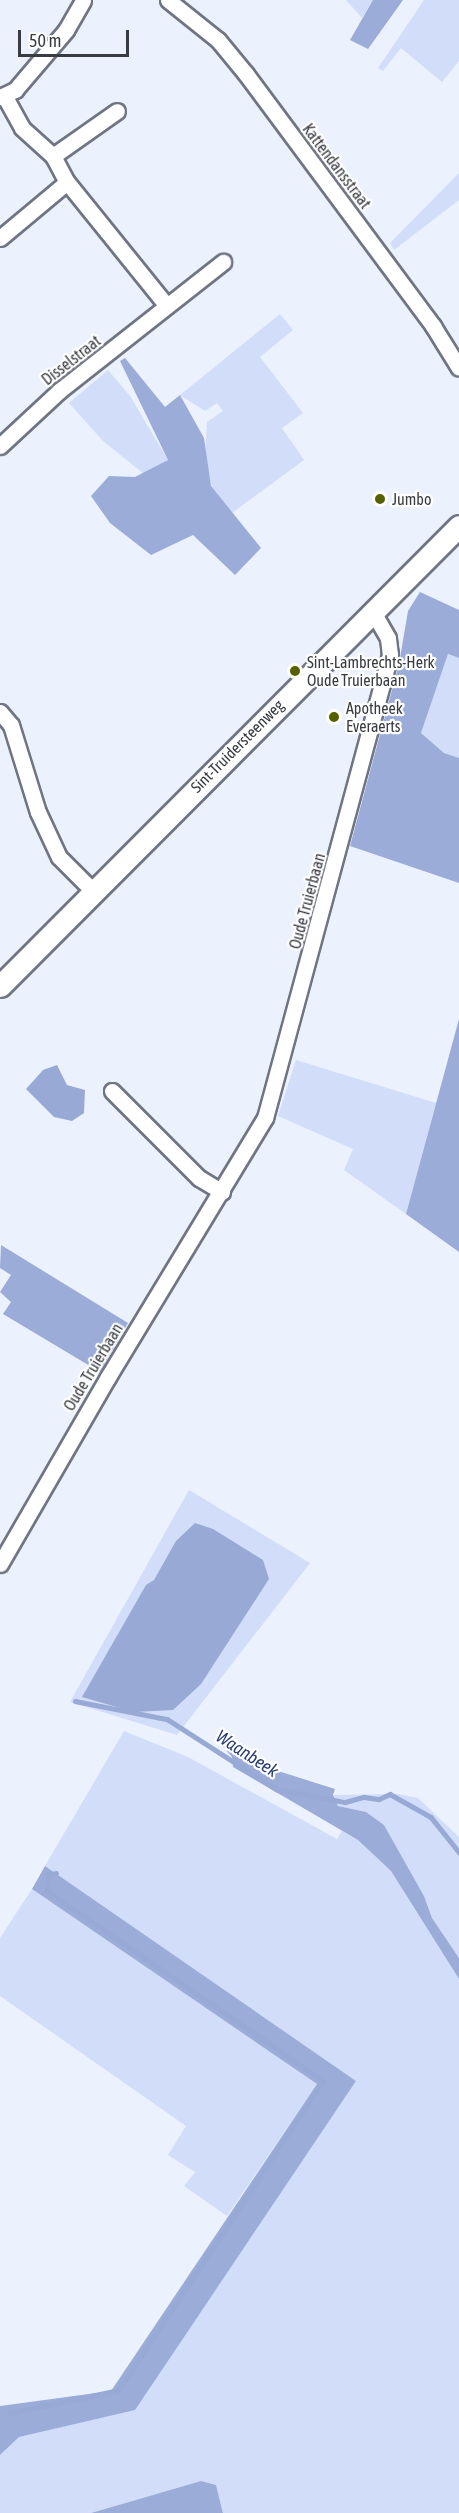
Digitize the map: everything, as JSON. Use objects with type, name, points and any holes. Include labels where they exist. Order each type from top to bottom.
[{"type":"main road","name":"Sint-Truidersteenweg","points":[[0,986],[459,526]]},
{"type":"street","points":[[83,0],[66,30],[3,97],[22,128],[53,156],[67,182],[167,306]]},
{"type":"street","name":"Kattendansstraat","points":[[168,0],[218,40],[246,74],[433,326],[459,368]]},
{"type":"street","points":[[53,156],[117,111]]},
{"type":"street","points":[[0,238],[67,182]]},
{"type":"street","name":"Disselstraat","points":[[0,446],[59,391],[223,262]]},
{"type":"street","name":"Oude Truierbaan","points":[[0,1564],[108,1377],[222,1192],[269,1109],[390,655],[388,638],[373,612]]},
{"type":"street","points":[[0,712],[11,725],[38,812],[59,857],[94,892]]},
{"type":"street","points":[[112,1091],[200,1178],[222,1192]]},
{"type":"shaded area","points":[[346,0],[373,0],[362,18]]},
{"type":"shaded area","points":[[373,0],[403,0],[368,49],[350,40]]},
{"type":"shaded area","points":[[424,0],[459,0],[459,61],[442,82],[401,48],[383,71],[378,68]]},
{"type":"shaded area","points":[[459,173],[459,200],[394,250],[390,243]]},
{"type":"shaded area","points":[[280,314],[293,330],[260,357],[303,413],[282,428],[304,460],[232,513],[212,488],[205,458],[207,422],[223,411],[217,403],[205,411],[180,395]]},
{"type":"shaded area","points":[[125,358],[165,407],[180,395],[204,438],[211,486],[261,548],[235,575],[193,535],[151,555],[110,523],[91,496],[109,476],[135,477],[168,460],[120,361]]},
{"type":"shaded area","points":[[108,370],[130,396],[168,460],[144,474],[103,441],[69,403]]},
{"type":"shaded area","points":[[420,592],[459,610],[459,658],[448,654],[421,733],[444,753],[459,758],[459,883],[350,846],[399,664],[408,611]]},
{"type":"shaded area","points":[[448,654],[459,658],[459,758],[444,753],[421,733]]},
{"type":"shaded area","points":[[459,1019],[459,1252],[406,1214]]},
{"type":"shaded area","points":[[296,1060],[436,1103],[406,1214],[344,1170],[353,1149],[278,1116]]},
{"type":"shaded area","points":[[57,1065],[67,1085],[85,1090],[84,1113],[72,1121],[54,1117],[26,1089],[43,1070]]},
{"type":"shaded area","points":[[1,1245],[128,1323],[100,1372],[3,1314],[11,1302],[0,1292],[11,1275],[0,1268]]},
{"type":"shaded area","points":[[189,1490],[310,1563],[177,1735],[70,1702]]},
{"type":"shaded area","points":[[195,1523],[213,1529],[263,1560],[269,1579],[201,1684],[173,1710],[134,1712],[82,1697],[146,1585],[154,1580],[176,1541]]},
{"type":"shaded area","points":[[124,1731],[188,1757],[337,1839],[342,1831],[358,1840],[391,1871],[459,1979],[459,2513],[223,2513],[216,2485],[201,2481],[91,2513],[0,2513],[0,2455],[19,2437],[135,2409],[356,2081],[45,1866]]},
{"type":"shaded area","points":[[221,1744],[278,1771],[335,1789],[333,1795],[338,1806],[366,1812],[384,1825],[424,1896],[432,1918],[459,1958],[459,1979],[391,1871],[358,1840],[233,1767],[232,1757]]},
{"type":"shaded area","points":[[398,1794],[418,1798],[459,1837],[459,1958],[432,1918],[424,1896],[384,1825],[366,1812],[338,1806],[333,1795]]},
{"type":"shaded area","points":[[45,1866],[356,2081],[135,2410],[19,2437],[0,2455],[0,2406],[111,2391],[317,2084],[32,1889]]},
{"type":"shaded area","points":[[32,1889],[317,2084],[227,2216],[184,2186],[195,2172],[168,2155],[186,2126],[0,1996],[0,1938]]},
{"type":"shaded area","points":[[201,2481],[216,2485],[223,2513],[91,2513]]},
{"type":"waterway","name":"Waanbeek","points":[[75,1701],[167,1719],[276,1789],[345,1802],[364,1797],[379,1799],[390,1794],[431,1817],[459,1852]]},
{"type":"waterway","points":[[10,2413],[119,2390],[323,2081],[47,1891],[48,1875],[56,1873]]},
{"type":"place","name":"Jumbo","points":[[380,499]]},
{"type":"place","name":"Sint-Lambrechts-Herk Oude Truierbaan","points":[[295,671]]},
{"type":"place","name":"Apotheek Everaerts","points":[[334,717]]}]
